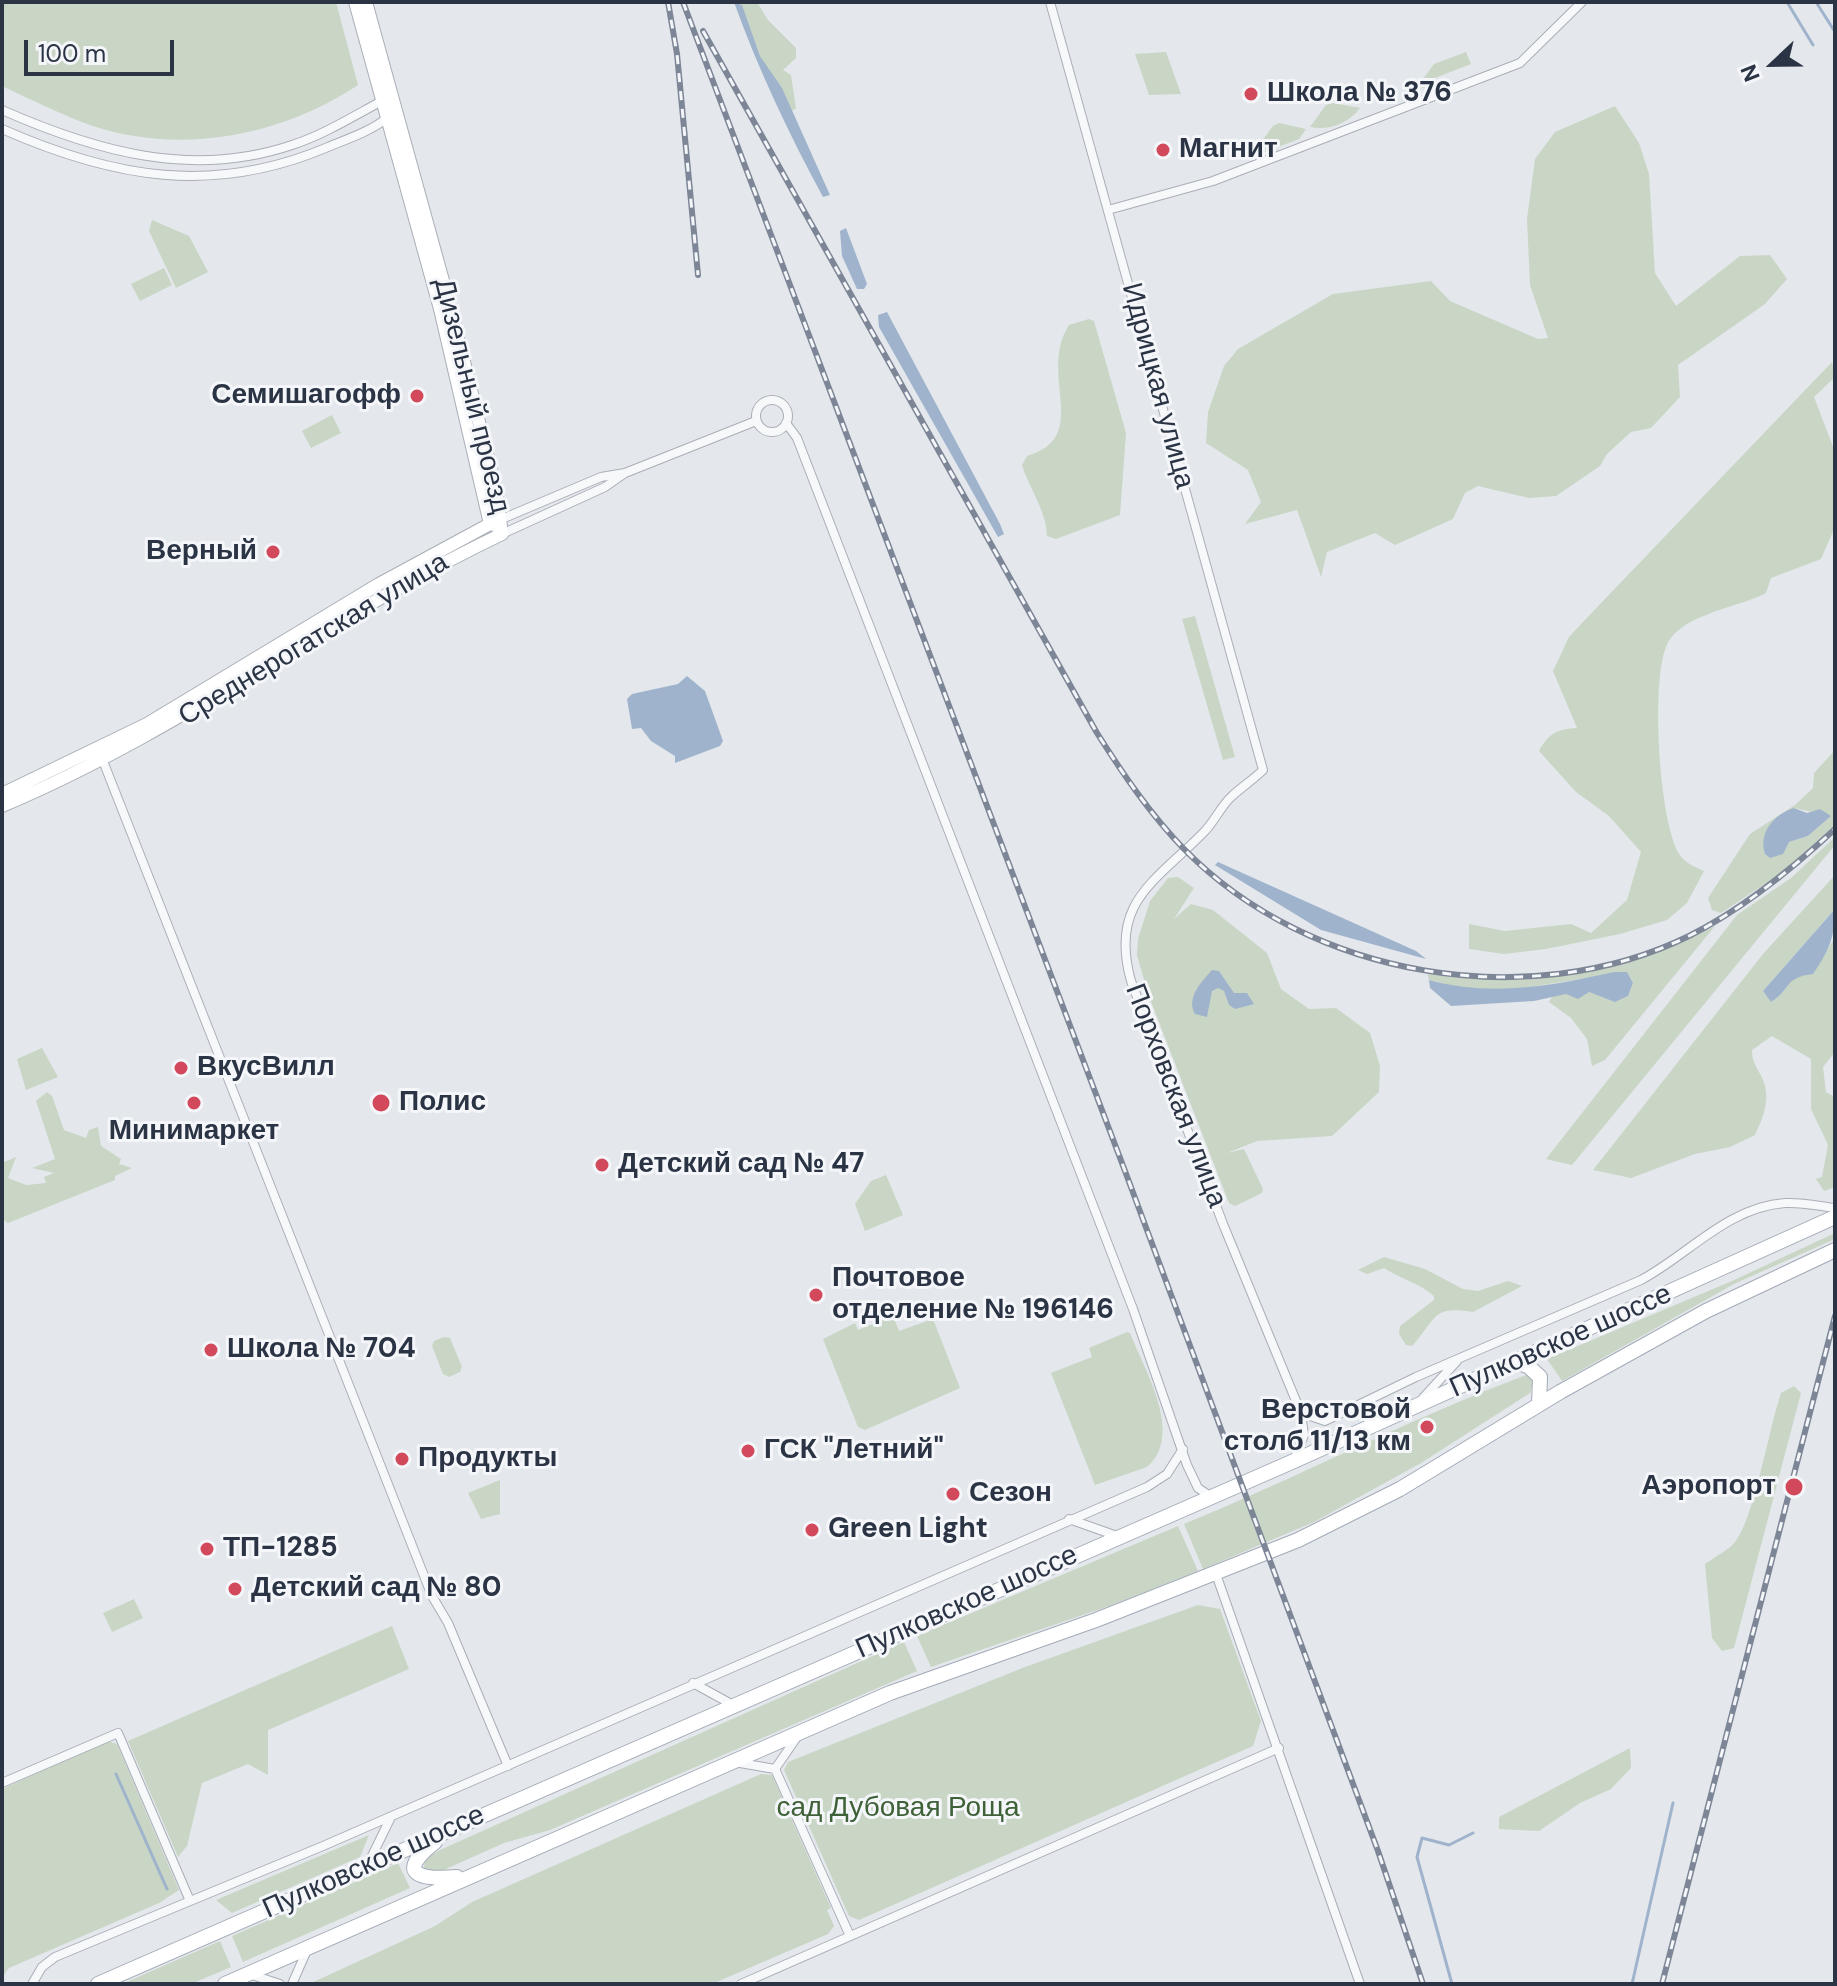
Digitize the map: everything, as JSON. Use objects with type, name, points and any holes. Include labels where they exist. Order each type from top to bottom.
[{"type":"main road","name":"Пулковское шоссе","points":[[98,1984],[1294,1461],[1835,1217]]},
{"type":"main road","name":"Пулковское шоссе","points":[[225,1984],[923,1680],[1216,1574],[1364,1508],[1706,1311],[1835,1250]]},
{"type":"main road","points":[[1514,1362],[1528,1366],[1540,1377],[1539,1405]]},
{"type":"main road","points":[[447,1831],[417,1856],[418,1874],[427,1880],[475,1875]]},
{"type":"street","name":"Дизельный проезд","points":[[355,2],[380,102],[440,309],[490,524],[502,534]]},
{"type":"street","name":"Дизельный проезд","points":[[366,2],[397,108],[503,518],[502,534]]},
{"type":"street","name":"Идрицкая улица","points":[[1050,2],[1263,770]]},
{"type":"street","points":[[1108,210],[1213,181],[1520,63],[1582,2]]},
{"type":"street","points":[[2,110],[50,132],[108,150],[149,158],[208,160],[293,145],[380,102],[397,108],[385,120],[279,165],[190,177],[137,173],[92,164],[2,129]]},
{"type":"street","name":"Среднерогатская улица","points":[[773,399],[785,406],[786,423],[779,430],[770,432],[756,421],[757,408],[773,399]]},
{"type":"street","name":"Среднерогатская улица","points":[[2,794],[147,724],[379,584],[490,524],[601,477],[625,473],[756,421]]},
{"type":"street","points":[[786,423],[801,450],[1133,1309],[1194,1482],[1210,1496]]},
{"type":"street","name":"Среднерогатская улица","points":[[2,806],[103,761],[190,713],[383,594],[605,487],[625,473]]},
{"type":"street","points":[[103,761],[428,1585],[448,1623],[508,1766]]},
{"type":"street","name":"Порховская улица","points":[[1263,770],[1232,796],[1204,832],[1139,895],[1125,933],[1124,949],[1131,981],[1301,1413],[1304,1435],[1294,1461]]},
{"type":"street","points":[[1301,1413],[1325,1421],[1641,1280],[1667,1265],[1704,1236],[1759,1209],[1788,1202],[1835,1208]]},
{"type":"street","points":[[1417,1405],[1461,1358]]},
{"type":"street","points":[[32,1984],[42,1967],[55,1957],[508,1766],[1158,1481],[1175,1465],[1183,1449]]},
{"type":"street","points":[[1069,1519],[1118,1537]]},
{"type":"street","points":[[1216,1574],[1360,1984]]},
{"type":"street","points":[[693,1683],[733,1705]]},
{"type":"street","points":[[775,1769],[802,1731]]},
{"type":"street","points":[[2,1783],[118,1733],[190,1901]]},
{"type":"street","points":[[741,1984],[1279,1748]]},
{"type":"street","points":[[731,1763],[753,1762],[775,1769],[850,1936]]},
{"type":"street","points":[[367,1866],[391,1816]]},
{"type":"street","points":[[292,1984],[308,1948]]},
{"type":"street","points":[[248,1974],[280,1984]]},
{"type":"green space","points":[[2,2],[336,2],[358,85],[328,103],[262,129],[192,139],[156,139],[121,134],[76,120],[2,86]]},
{"type":"green space","points":[[740,2],[757,2],[768,20],[796,48],[796,58],[783,70],[791,75],[796,108],[792,111],[760,56]]},
{"type":"green space","points":[[1166,52],[1181,94],[1149,95],[1135,54]]},
{"type":"green space","points":[[1466,52],[1471,64],[1435,78],[1436,86],[1428,89],[1417,87],[1434,64]]},
{"type":"green space","points":[[1333,103],[1360,108],[1338,125],[1310,127],[1326,105]]},
{"type":"green space","points":[[1615,106],[1639,143],[1649,174],[1655,273],[1676,306],[1740,256],[1770,255],[1787,279],[1765,304],[1678,365],[1680,397],[1651,428],[1631,432],[1607,454],[1600,466],[1556,496],[1529,498],[1478,486],[1465,493],[1453,519],[1395,545],[1375,533],[1327,552],[1321,577],[1297,510],[1245,524],[1261,502],[1248,470],[1206,443],[1208,412],[1224,366],[1238,349],[1333,294],[1431,281],[1450,301],[1538,339],[1548,338],[1530,285],[1527,219],[1535,159],[1555,132]]},
{"type":"green space","points":[[1279,123],[1306,129],[1299,139],[1260,154],[1254,152],[1273,126]]},
{"type":"green space","points":[[152,220],[189,236],[208,272],[176,288],[149,231]]},
{"type":"green space","points":[[164,268],[172,285],[140,301],[131,284]]},
{"type":"green space","points":[[1089,319],[1094,321],[1126,433],[1120,515],[1056,539],[1047,536],[1041,509],[1022,465],[1027,456],[1046,447],[1057,434],[1061,419],[1058,363],[1061,344],[1069,325]]},
{"type":"green space","points":[[1832,362],[1835,377],[1814,397],[1835,452],[1835,527],[1821,559],[1771,578],[1766,593],[1710,613],[1683,627],[1666,647],[1661,665],[1659,752],[1666,813],[1679,854],[1704,871],[1687,903],[1667,920],[1620,934],[1504,954],[1469,949],[1469,924],[1505,931],[1571,924],[1591,933],[1627,900],[1641,852],[1609,816],[1576,792],[1539,751],[1554,734],[1577,728],[1553,671],[1569,637]]},
{"type":"green space","points":[[332,415],[341,433],[311,448],[302,431]]},
{"type":"green space","points":[[1195,616],[1235,757],[1223,760],[1182,619]]},
{"type":"green space","points":[[1835,750],[1835,825],[1780,874],[1721,913],[1712,910],[1708,898],[1750,834],[1795,805],[1813,788],[1814,773]],"holes":[[[1794,808],[1831,816],[1808,836],[1789,842]]]},
{"type":"green space","points":[[1835,837],[1835,845],[1572,1165],[1546,1159],[1737,915],[1791,878]]},
{"type":"green space","points":[[1835,875],[1835,909],[1763,991],[1771,1002],[1792,981],[1813,973],[1835,937],[1835,1052],[1823,1067],[1826,1092],[1835,1097],[1835,1187],[1824,1191],[1816,1179],[1822,1177],[1828,1145],[1811,1109],[1811,1059],[1772,1036],[1752,1050],[1766,1094],[1763,1115],[1755,1135],[1730,1147],[1695,1154],[1631,1178],[1593,1170],[1763,954]]},
{"type":"green space","points":[[1178,877],[1194,888],[1174,919],[1191,904],[1213,910],[1267,953],[1281,989],[1309,1009],[1336,1008],[1370,1033],[1380,1066],[1379,1092],[1332,1136],[1257,1141],[1227,1153],[1244,1149],[1263,1189],[1262,1193],[1235,1206],[1229,1203],[1148,994],[1137,955],[1138,939],[1150,901],[1168,878]]},
{"type":"green space","points":[[1715,926],[1605,1060],[1592,1066],[1587,1039],[1571,1018],[1549,1002],[1553,995],[1589,992],[1615,1001],[1628,996],[1633,983],[1627,972],[1516,989],[1467,990],[1429,980],[1427,972],[1503,979],[1575,974],[1645,956]]},
{"type":"green space","points":[[42,1048],[58,1077],[26,1090],[17,1059]]},
{"type":"green space","points":[[47,1092],[52,1096],[64,1130],[86,1138],[89,1130],[98,1127],[101,1146],[121,1159],[119,1164],[132,1168],[115,1176],[115,1180],[8,1223],[2,1219],[2,1163],[16,1157],[8,1178],[26,1185],[46,1183],[44,1177],[54,1173],[32,1168],[55,1159],[36,1101]]},
{"type":"green space","points":[[886,1175],[903,1215],[865,1231],[855,1204],[871,1181]]},
{"type":"green space","points":[[1835,1233],[1835,1239],[1734,1284],[1562,1381],[1547,1359],[1732,1281]]},
{"type":"green space","points":[[1384,1257],[1425,1269],[1463,1289],[1478,1291],[1508,1281],[1522,1286],[1473,1312],[1442,1312],[1412,1346],[1406,1345],[1399,1334],[1400,1326],[1434,1300],[1434,1296],[1384,1268],[1367,1274],[1358,1270]]},
{"type":"green space","points":[[893,1316],[899,1331],[933,1319],[960,1388],[865,1430],[858,1427],[823,1339],[855,1323],[858,1330]]},
{"type":"green space","points":[[1127,1332],[1152,1383],[1162,1420],[1162,1438],[1158,1454],[1147,1467],[1095,1485],[1051,1373],[1092,1357],[1089,1348]]},
{"type":"green space","points":[[450,1338],[462,1367],[460,1372],[449,1377],[443,1374],[432,1346],[434,1341]]},
{"type":"green space","points":[[1526,1375],[1535,1382],[1530,1393],[1421,1463],[1314,1522],[1203,1569],[1184,1524],[1439,1410]]},
{"type":"green space","points":[[1794,1386],[1801,1393],[1734,1648],[1722,1651],[1712,1638],[1705,1564],[1732,1545],[1742,1530],[1755,1494],[1781,1393]]},
{"type":"green space","points":[[500,1480],[500,1514],[481,1519],[468,1493]]},
{"type":"green space","points":[[1178,1526],[1198,1571],[1109,1606],[931,1667],[917,1636]]},
{"type":"green space","points":[[134,1599],[143,1618],[112,1632],[103,1613]]},
{"type":"green space","name":"сад Дубовая Роща","points":[[1198,1605],[1220,1609],[1261,1721],[1253,1746],[859,1920],[849,1916],[784,1770],[788,1762],[1025,1667]]},
{"type":"green space","points":[[392,1626],[409,1669],[268,1730],[268,1775],[248,1764],[202,1783],[187,1846],[178,1857],[128,1741]]},
{"type":"green space","points":[[904,1642],[917,1671],[550,1830],[504,1843],[437,1873],[424,1868],[425,1859],[440,1850]]},
{"type":"green space","points":[[107,1741],[117,1744],[179,1890],[159,1903],[9,1968],[2,1978],[2,1789]]},
{"type":"green space","points":[[1630,1748],[1631,1768],[1611,1789],[1580,1803],[1539,1831],[1499,1829],[1499,1817]]},
{"type":"green space","name":"сад Дубовая Роща","points":[[761,1774],[772,1775],[831,1908],[827,1910],[834,1926],[828,1934],[712,1984],[309,1984],[435,1926],[472,1902]]},
{"type":"green space","points":[[369,1835],[360,1857],[232,1913],[216,1900]]},
{"type":"green space","points":[[398,1863],[410,1888],[243,1962],[232,1936]]},
{"type":"green space","points":[[220,1941],[231,1967],[191,1984],[122,1984]]},
{"type":"water","points":[[734,2],[742,5],[760,56],[782,88],[830,195],[823,197],[798,149],[764,77]]},
{"type":"water","points":[[846,228],[867,284],[864,289],[857,289],[842,256],[840,231]]},
{"type":"water","points":[[887,312],[1004,534],[998,537],[879,327],[878,315]]},
{"type":"water","points":[[687,676],[705,691],[723,741],[720,746],[675,763],[675,756],[651,741],[641,728],[632,729],[627,699],[632,694],[678,684]]},
{"type":"water","points":[[1794,808],[1807,813],[1820,809],[1831,816],[1808,836],[1789,842],[1783,854],[1770,858],[1763,846],[1769,825]]},
{"type":"water","points":[[1218,862],[1416,951],[1426,959],[1321,930],[1215,865]]},
{"type":"water","points":[[1835,909],[1830,943],[1813,974],[1792,981],[1771,1002],[1763,991]]},
{"type":"water","points":[[1212,970],[1219,971],[1234,993],[1247,993],[1254,1004],[1235,1009],[1229,1005],[1224,991],[1218,988],[1212,991],[1207,1017],[1195,1014],[1194,996]]},
{"type":"water","points":[[1627,972],[1633,983],[1628,996],[1615,1002],[1589,992],[1578,999],[1566,994],[1534,1001],[1451,1006],[1430,988],[1429,980],[1499,989],[1567,982]]},
{"type":"waterway","points":[[1787,2],[1813,45]]},
{"type":"waterway","points":[[1816,2],[1835,32]]},
{"type":"waterway","points":[[116,1774],[167,1889]]},
{"type":"waterway","points":[[1632,1984],[1673,1803]]},
{"type":"waterway","points":[[1452,1984],[1417,1857],[1422,1838],[1449,1845],[1473,1833]]},
{"type":"railway","points":[[668,2],[677,54],[698,275]]},
{"type":"railway","points":[[683,2],[1125,1171],[1378,1851],[1423,1984]]},
{"type":"railway","points":[[703,31],[1097,733],[1172,836],[1235,893],[1293,928],[1356,954],[1423,970],[1491,977],[1560,974],[1626,960],[1689,936],[1766,888],[1835,829]]},
{"type":"railway","points":[[1662,1984],[1835,1316]]},
{"type":"place","name":"Школа № 376","points":[[1251,94]]},
{"type":"place","name":"Магнит","points":[[1163,150]]},
{"type":"place","name":"Семишагофф","points":[[417,396]]},
{"type":"place","name":"Верный","points":[[273,552]]},
{"type":"place","name":"ВкусВилл","points":[[181,1068]]},
{"type":"place","name":"Минимаркет","points":[[194,1103]]},
{"type":"place","name":"Полис","points":[[381,1103]]},
{"type":"place","name":"Детский сад № 47","points":[[602,1165]]},
{"type":"place","name":"Почтовое отделение № 196146","points":[[816,1295]]},
{"type":"place","name":"Школа № 704","points":[[211,1350]]},
{"type":"place","name":"Верстовой столб 11/13 км","points":[[1427,1427]]},
{"type":"place","name":"ГСК \"Летний\"","points":[[748,1451]]},
{"type":"place","name":"Продукты","points":[[402,1459]]},
{"type":"place","name":"Аэропорт","points":[[1794,1487]]},
{"type":"place","name":"Сезон","points":[[953,1494]]},
{"type":"place","name":"Green Light","points":[[812,1530]]},
{"type":"place","name":"ТП-1285","points":[[207,1549]]},
{"type":"place","name":"Детский сад № 80","points":[[235,1589]]}]
